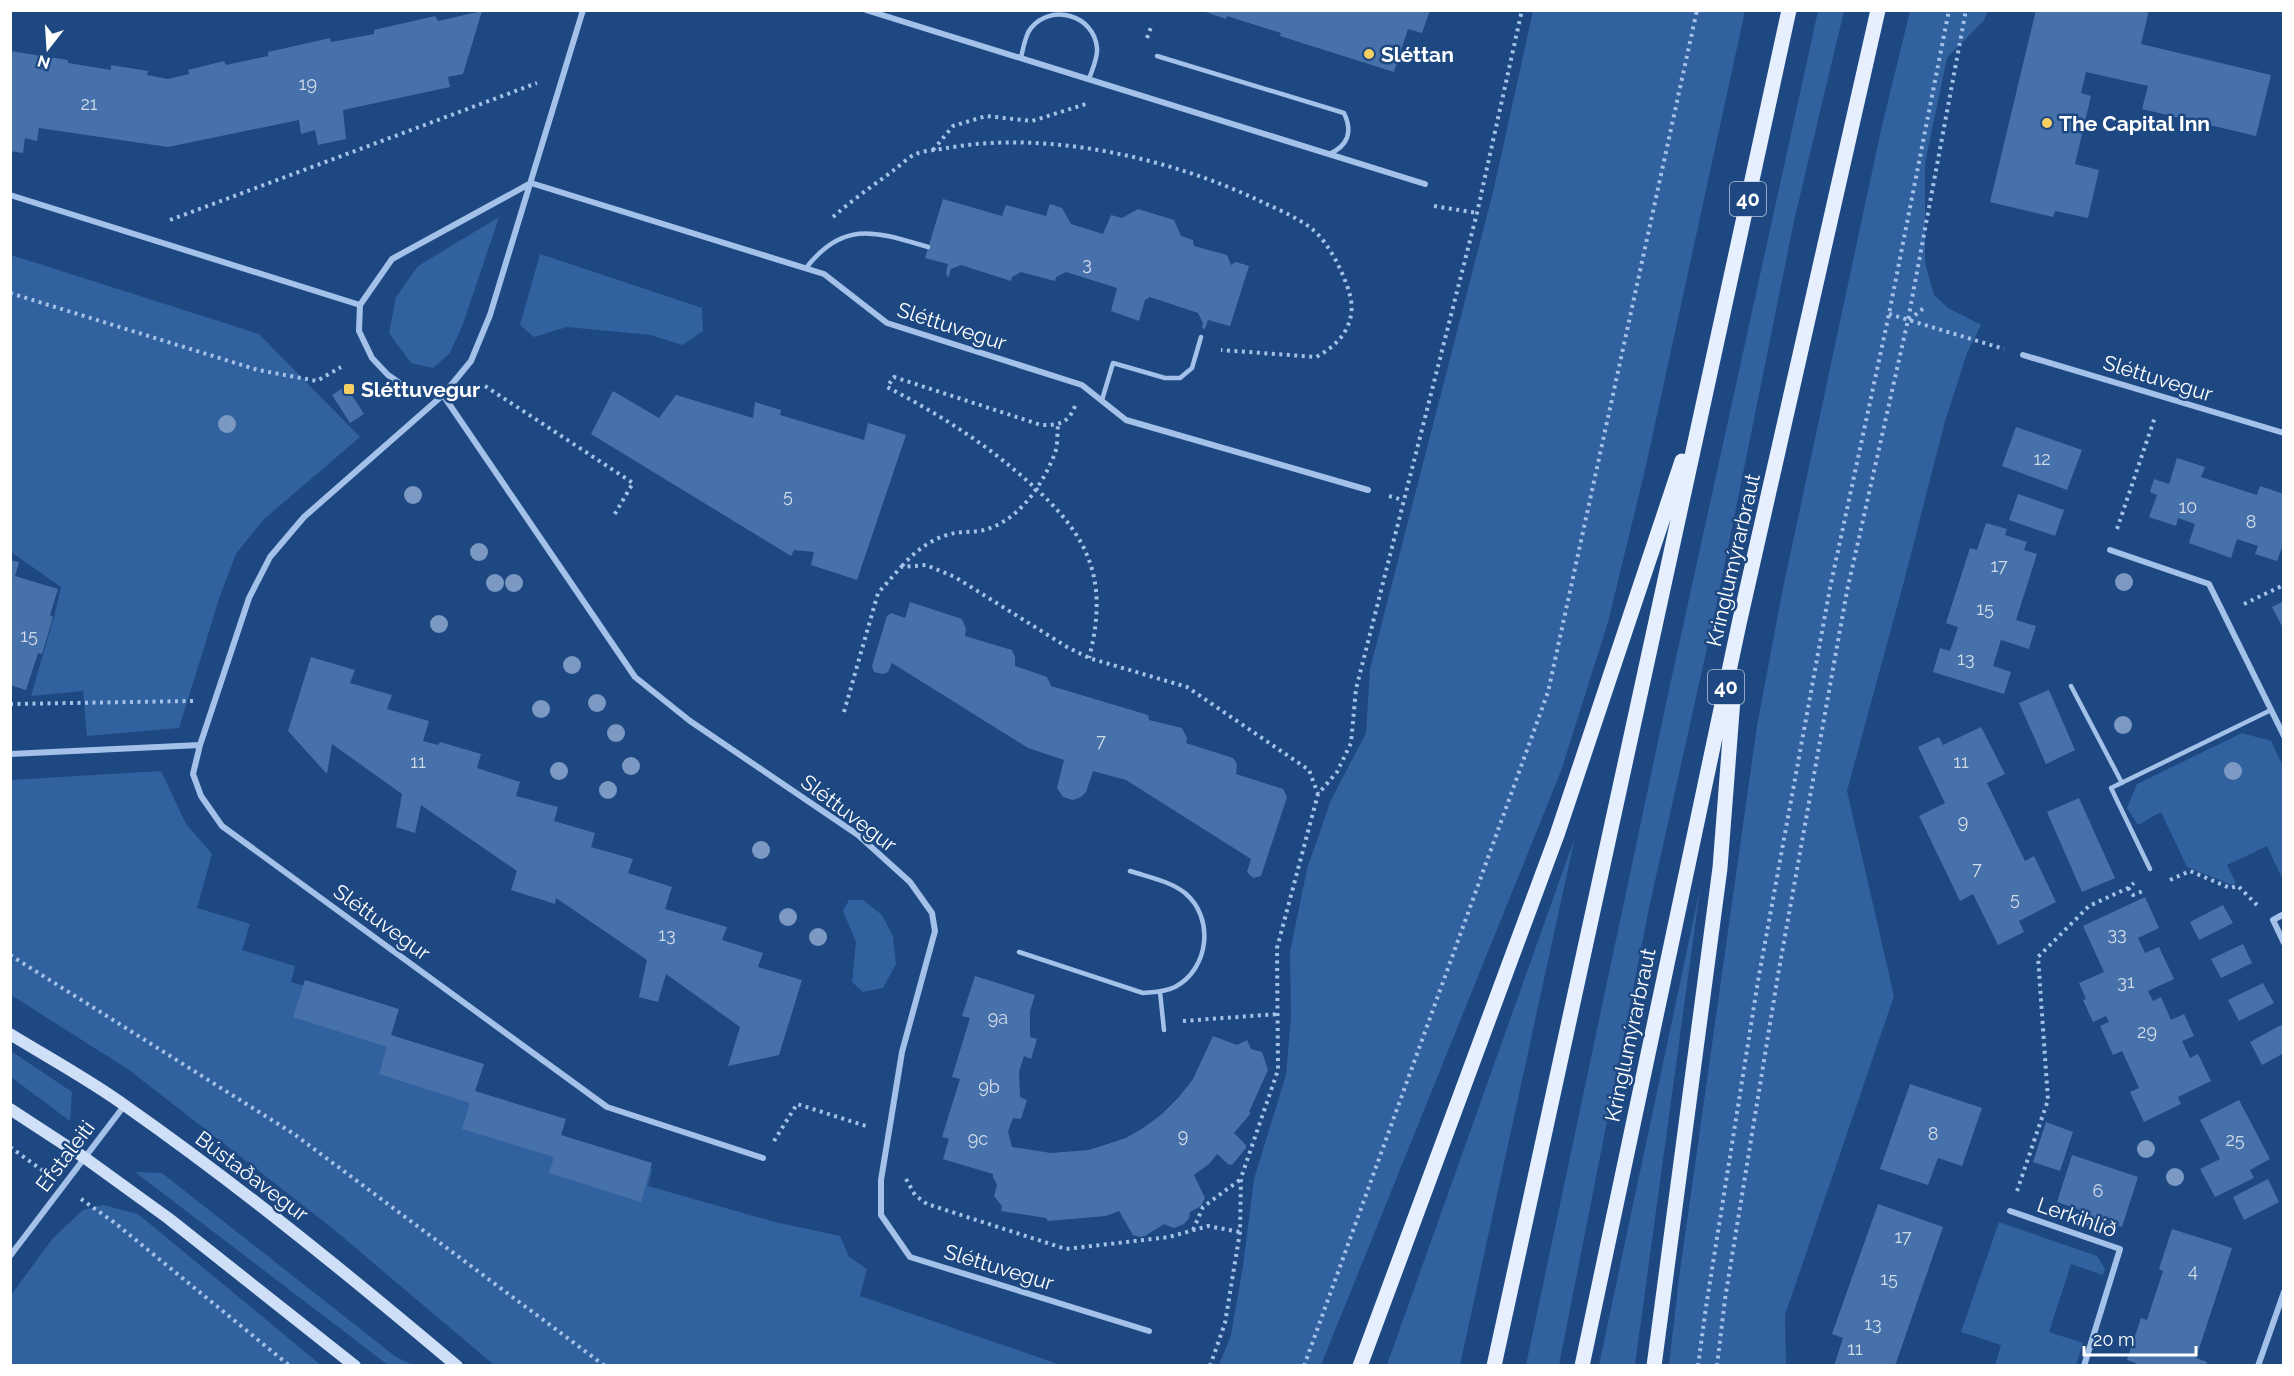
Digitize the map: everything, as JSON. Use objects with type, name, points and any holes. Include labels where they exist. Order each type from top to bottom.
[{"type":"main road","name":"40","points":[[1494,1365],[1789,10]]},
{"type":"main road","name":"Kringlumýrarbraut","points":[[1582,1365],[1739,624],[1878,10]]},
{"type":"main road","points":[[1360,1365],[1557,835],[1707,387]]},
{"type":"main road","points":[[1654,1365],[1720,868],[1739,624]]},
{"type":"main road","name":"Bústaðavegur","points":[[10,1034],[125,1105],[353,1278],[458,1365]]},
{"type":"main road","points":[[10,1108],[85,1158],[168,1218],[355,1365]]},
{"type":"street","name":"Sléttuvegur","points":[[583,10],[490,315],[471,361],[443,395],[304,517],[270,557],[249,598],[200,745],[193,774],[201,796],[222,826],[607,1107],[763,1158]]},
{"type":"street","points":[[866,10],[1425,184]]},
{"type":"street","name":"Sléttuvegur","points":[[531,183],[824,274],[886,323],[1082,385],[1126,420],[1368,490]]},
{"type":"street","points":[[443,395],[404,387],[388,375],[372,358],[359,331],[360,305],[392,259],[531,183]]},
{"type":"street","points":[[10,195],[360,305]]},
{"type":"street","name":"Sléttuvegur","points":[[2023,355],[2283,433]]},
{"type":"street","name":"Sléttuvegur","points":[[443,395],[635,677],[690,721],[858,835],[910,882],[932,913],[935,931],[902,1052],[880,1180],[881,1215],[910,1257],[1149,1331]]},
{"type":"street","points":[[2110,550],[2210,585],[2283,736]]},
{"type":"street","points":[[10,754],[200,745]]},
{"type":"street","points":[[2283,914],[2273,920],[2283,943]]},
{"type":"street","name":"Efstaleiti","points":[[10,1256],[125,1105]]},
{"type":"street","name":"Lerkihlíð","points":[[2010,1211],[2120,1250],[2084,1365]]},
{"type":"street","points":[[2258,1365],[2283,1292]]},
{"type":"lane","points":[[1021,58],[1029,30],[1037,21],[1059,14],[1071,15],[1082,21],[1096,39],[1098,51],[1089,79]]},
{"type":"lane","points":[[1157,56],[1344,113],[1349,123],[1349,135],[1338,150],[1329,154]]},
{"type":"lane","points":[[806,268],[817,254],[831,243],[848,235],[865,232],[883,234],[928,247]]},
{"type":"lane","points":[[1102,400],[1113,363],[1165,378],[1180,378],[1187,375],[1192,368],[1201,337]]},
{"type":"lane","points":[[2072,686],[2122,783]]},
{"type":"lane","points":[[2150,869],[2111,788],[2271,710]]},
{"type":"lane","points":[[1019,952],[1143,993],[1160,992],[1176,986],[1189,976],[1199,962],[1205,932],[1202,918],[1196,905],[1174,886],[1130,871]]},
{"type":"lane","points":[[1160,992],[1164,1030]]},
{"type":"path","points":[[1210,1365],[1225,1323],[1240,1232],[1241,1178],[1278,1070],[1277,948],[1318,794],[1337,772],[1351,743],[1356,689],[1478,213],[1522,10]]},
{"type":"path","points":[[1304,1365],[1548,692],[1697,10]]},
{"type":"path","points":[[1698,1365],[1707,1295],[1758,981],[1830,588],[1890,314],[1949,10]]},
{"type":"path","points":[[1717,1365],[1725,1299],[1778,975],[1847,591],[1908,320],[1966,10]]},
{"type":"path","points":[[1143,49],[1151,27]]},
{"type":"path","points":[[134,234],[537,83]]},
{"type":"path","points":[[932,151],[953,126],[986,116],[1032,121],[1128,92]]},
{"type":"path","points":[[825,224],[916,154],[967,145],[1021,144],[1070,147],[1119,155],[1167,167],[1233,189],[1279,210],[1313,230],[1335,261],[1349,290],[1351,316],[1347,329],[1339,341],[1329,351],[1316,357],[1198,348]]},
{"type":"path","points":[[10,293],[258,370],[317,381],[341,367]]},
{"type":"path","points":[[1908,320],[1925,307]]},
{"type":"path","points":[[1890,314],[2023,355]]},
{"type":"path","points":[[1082,385],[1071,417],[1058,425],[1041,425],[894,377],[887,387],[926,407],[998,456],[1036,488],[1068,520],[1091,566],[1096,588],[1098,612],[1089,658]]},
{"type":"path","points":[[485,386],[633,483],[613,517]]},
{"type":"path","points":[[2110,550],[2162,396]]},
{"type":"path","points":[[844,712],[878,592],[913,554],[941,537],[988,529],[1016,514],[1036,488],[1056,451],[1058,425]]},
{"type":"path","points":[[901,567],[926,565],[955,577],[1067,647],[1089,658],[1187,687],[1309,770],[1318,794]]},
{"type":"path","points":[[2224,614],[2283,585]]},
{"type":"path","points":[[10,704],[215,700]]},
{"type":"path","points":[[2163,882],[2190,871],[2230,888],[2238,886],[2273,920]]},
{"type":"path","points":[[2010,1211],[2048,1100],[2038,957],[2089,906],[2128,888],[2133,895],[2143,891]]},
{"type":"path","points":[[10,955],[294,1134],[605,1365]]},
{"type":"path","points":[[1163,1023],[1278,1014]]},
{"type":"path","points":[[763,1158],[797,1104],[889,1134]]},
{"type":"path","points":[[10,1147],[21,1156]]},
{"type":"path","points":[[904,1172],[907,1183],[915,1195],[927,1204],[1066,1249],[1169,1237],[1208,1226],[1240,1232]]},
{"type":"path","points":[[1193,1230],[1203,1207],[1241,1178]]},
{"type":"path","points":[[115,1223],[290,1365]]},
{"type":"shaded area","points":[[1533,11],[1745,11],[1645,470],[1608,622],[1561,771],[1321,1365],[1219,1365],[1231,1335],[1243,1266],[1254,1179],[1286,1075],[1291,1017],[1290,952],[1307,869],[1331,800],[1366,733],[1370,669],[1494,188]]},
{"type":"shaded area","points":[[1818,11],[1844,11],[1794,221],[1715,612],[1649,908],[1559,1365],[1526,1365],[1667,699]]},
{"type":"shaded area","points":[[1910,11],[1988,11],[1984,20],[1947,58],[1925,163],[1925,263],[1934,295],[1948,308],[1981,325],[1967,353],[1944,425],[1847,791],[1894,996],[1785,1315],[1786,1365],[1669,1365],[1679,1278],[1757,726],[1782,593],[1881,130]]},
{"type":"shaded area","points":[[499,217],[463,324],[450,353],[433,368],[411,363],[389,333],[396,297],[418,266]]},
{"type":"shaded area","points":[[540,254],[702,308],[703,331],[682,345],[651,335],[567,327],[534,337],[520,325]]},
{"type":"shaded area","points":[[11,255],[259,334],[360,437],[263,520],[236,554],[220,596],[179,728],[87,736],[83,691],[31,696],[61,587],[11,552]]},
{"type":"shaded area","points":[[2242,733],[2271,741],[2283,766],[2283,880],[2267,846],[2227,865],[2236,883],[2232,885],[2187,867],[2161,812],[2138,825],[2127,808],[2137,784]]},
{"type":"shaded area","points":[[161,771],[186,824],[212,854],[197,908],[250,924],[242,950],[295,966],[291,982],[376,1008],[369,1035],[457,1063],[449,1090],[535,1135],[652,1169],[648,1186],[775,1222],[840,1236],[849,1257],[867,1269],[860,1296],[1061,1365],[494,1365],[332,1228],[129,1070],[11,995],[10,780]]},
{"type":"shaded area","points":[[1575,837],[1460,1365],[1387,1365]]},
{"type":"shaded area","points":[[1700,889],[1635,1365],[1599,1365]]},
{"type":"shaded area","points":[[849,900],[863,900],[882,915],[893,936],[896,964],[883,988],[863,992],[852,982],[856,942],[843,911]]},
{"type":"shaded area","points":[[11,1051],[72,1092],[70,1121],[11,1077]]},
{"type":"shaded area","points":[[135,1172],[162,1173],[396,1357],[413,1365],[388,1365]]},
{"type":"shaded area","points":[[103,1205],[138,1214],[321,1365],[11,1365],[11,1295],[53,1238],[83,1210]]},
{"type":"shaded area","points":[[1999,1222],[2097,1256],[2105,1269],[2103,1275],[2071,1264],[2049,1332],[2083,1343],[2076,1365],[1995,1365],[2001,1345],[1961,1332]]},
{"type":"building","name":"Sléttan","points":[[1200,10],[1430,10],[1422,33],[1408,29],[1394,72],[1280,36],[1281,33]]},
{"type":"building","name":"The Capital Inn","points":[[2036,10],[2149,10],[2141,44],[2271,75],[2256,136],[2142,109],[2148,86],[2086,72],[2081,93],[2091,96],[2075,164],[2099,170],[2088,218],[2055,211],[2053,217],[1990,202]]},
{"type":"building","points":[[482,11],[463,74],[448,77],[450,87],[343,110],[346,139],[318,145],[315,130],[301,134],[299,120],[168,147],[39,128],[37,141],[25,138],[23,153],[10,151],[10,51],[68,60],[68,63],[111,70],[111,65],[148,71],[147,75],[168,79],[189,74],[188,70],[224,61],[226,65],[268,56],[268,52],[330,38],[331,42],[374,34],[374,30],[435,16],[438,21]]},
{"type":"building","points":[[943,199],[1002,216],[1006,205],[1046,216],[1050,204],[1062,208],[1071,224],[1103,234],[1111,215],[1122,218],[1138,209],[1174,220],[1181,236],[1193,240],[1194,246],[1227,255],[1231,265],[1236,262],[1249,266],[1230,326],[1208,320],[1205,329],[1202,328],[1203,323],[1198,313],[1150,297],[1145,300],[1139,321],[1111,311],[1117,288],[1066,272],[1056,277],[1055,281],[1021,272],[1012,277],[1011,281],[961,265],[951,269],[948,278],[946,273],[948,264],[925,258]]},
{"type":"building","points":[[346,386],[364,414],[350,423],[332,395]]},
{"type":"building","points":[[613,391],[659,418],[676,395],[753,418],[755,402],[781,410],[780,415],[864,440],[868,423],[906,435],[857,580],[811,565],[814,552],[794,550],[791,556],[591,434]]},
{"type":"building","points":[[2016,427],[2082,450],[2067,490],[2002,466]]},
{"type":"building","points":[[2177,458],[2205,467],[2201,477],[2257,495],[2260,486],[2284,494],[2282,524],[2284,524],[2284,542],[2277,561],[2255,554],[2258,546],[2237,539],[2231,558],[2189,543],[2195,524],[2178,518],[2176,526],[2149,517],[2157,495],[2150,492],[2154,479],[2169,484]]},
{"type":"building","points":[[2018,494],[2064,510],[2055,536],[2009,520]]},
{"type":"building","points":[[1986,523],[2007,529],[2005,535],[2027,542],[2024,550],[2037,554],[2016,620],[2036,626],[2029,649],[2001,640],[1993,666],[2011,672],[2004,694],[1933,672],[1940,648],[1950,651],[1958,627],[1946,623],[1970,548],[1977,550]]},
{"type":"building","points":[[10,560],[19,562],[15,576],[58,589],[50,615],[53,617],[42,654],[38,653],[26,690],[10,685]]},
{"type":"building","points":[[2284,601],[2284,630],[2272,607]]},
{"type":"building","points":[[910,602],[962,619],[966,629],[965,636],[1012,650],[1015,666],[1047,677],[1051,686],[1148,715],[1149,720],[1182,728],[1187,738],[1186,743],[1233,758],[1237,764],[1236,774],[1283,789],[1287,797],[1261,876],[1253,878],[1247,872],[1251,859],[1126,780],[1093,771],[1086,792],[1081,797],[1073,800],[1063,797],[1057,788],[1064,760],[1028,748],[892,663],[888,672],[883,674],[874,672],[872,666],[887,616],[891,613],[905,618]]},
{"type":"building","points":[[311,657],[355,670],[350,683],[392,695],[387,709],[429,721],[423,741],[438,745],[440,742],[481,754],[477,768],[520,782],[516,796],[558,807],[554,821],[595,833],[591,847],[633,859],[628,873],[672,887],[665,909],[727,927],[722,940],[763,953],[758,967],[802,980],[779,1055],[728,1066],[740,1027],[666,974],[658,1002],[639,997],[647,960],[556,898],[555,904],[511,890],[517,871],[421,805],[415,833],[396,827],[402,794],[332,744],[327,774],[288,731]]},
{"type":"building","points":[[2049,690],[2075,750],[2046,764],[2019,703]]},
{"type":"building","points":[[1981,727],[2005,774],[1987,783],[2025,861],[2034,856],[2056,902],[2019,921],[2024,932],[1998,945],[1973,894],[1960,901],[1919,816],[1945,803],[1918,747],[1939,737],[1943,745]]},
{"type":"building","points":[[2079,798],[2115,878],[2082,892],[2047,812]]},
{"type":"building","points":[[2145,897],[2159,928],[2138,938],[2145,953],[2159,947],[2174,979],[2148,991],[2153,1001],[2161,997],[2171,1020],[2184,1014],[2194,1036],[2182,1041],[2190,1058],[2198,1054],[2211,1081],[2178,1097],[2181,1104],[2144,1122],[2130,1092],[2139,1088],[2129,1066],[2122,1051],[2113,1055],[2100,1026],[2109,1022],[2106,1016],[2093,1022],[2083,1000],[2086,999],[2079,983],[2104,972],[2083,926]]},
{"type":"building","points":[[2223,905],[2233,923],[2199,940],[2190,922]]},
{"type":"building","points":[[2243,944],[2252,963],[2221,978],[2211,959]]},
{"type":"building","points":[[975,976],[1035,995],[1030,1011],[1030,1037],[1037,1039],[1031,1059],[1024,1056],[1019,1072],[1020,1097],[1027,1100],[1021,1119],[1013,1118],[1008,1132],[1012,1147],[1051,1153],[1089,1150],[1126,1138],[1162,1114],[1179,1097],[1193,1079],[1213,1036],[1237,1045],[1247,1040],[1251,1049],[1262,1052],[1268,1070],[1249,1112],[1251,1113],[1234,1133],[1246,1145],[1246,1148],[1232,1165],[1217,1154],[1209,1164],[1194,1175],[1205,1198],[1201,1206],[1190,1212],[1184,1224],[1174,1228],[1164,1224],[1140,1237],[1133,1235],[1119,1211],[1106,1216],[1048,1221],[1046,1218],[1001,1211],[1002,1206],[994,1196],[997,1185],[993,1174],[943,1159],[949,1139],[942,1137],[960,1079],[952,1077],[970,1018],[962,1016]]},
{"type":"building","points":[[305,980],[399,1009],[391,1035],[484,1064],[475,1091],[566,1119],[561,1135],[652,1163],[641,1202],[549,1173],[554,1157],[462,1129],[470,1103],[379,1074],[387,1047],[293,1017]]},
{"type":"building","points":[[2263,983],[2274,1003],[2239,1021],[2228,1000]]},
{"type":"building","points":[[2281,1025],[2284,1031],[2284,1053],[2262,1065],[2250,1042]]},
{"type":"building","points":[[1910,1084],[1982,1108],[1962,1166],[1938,1158],[1928,1185],[1880,1169]]},
{"type":"building","points":[[2239,1100],[2270,1159],[2250,1170],[2254,1178],[2215,1197],[2200,1169],[2220,1159],[2200,1120]]},
{"type":"building","points":[[2046,1122],[2073,1132],[2060,1171],[2033,1162]]},
{"type":"building","points":[[2072,1155],[2138,1177],[2122,1227],[2099,1220],[2097,1228],[2079,1223],[2083,1211],[2057,1202]]},
{"type":"building","points":[[2268,1179],[2279,1202],[2244,1220],[2233,1197]]},
{"type":"building","points":[[1878,1204],[1943,1227],[1895,1366],[1834,1366],[1843,1338],[1832,1334]]},
{"type":"building","points":[[2172,1229],[2232,1248],[2196,1358],[2207,1362],[2206,1366],[2135,1366],[2136,1363],[2127,1360],[2141,1318],[2147,1320],[2163,1271],[2159,1269]]},
{"type":"place","name":"Sléttan","points":[[1369,54]]},
{"type":"place","name":"The Capital Inn","points":[[2047,123]]},
{"type":"place","name":"Sléttuvegur","points":[[349,389]]}]
